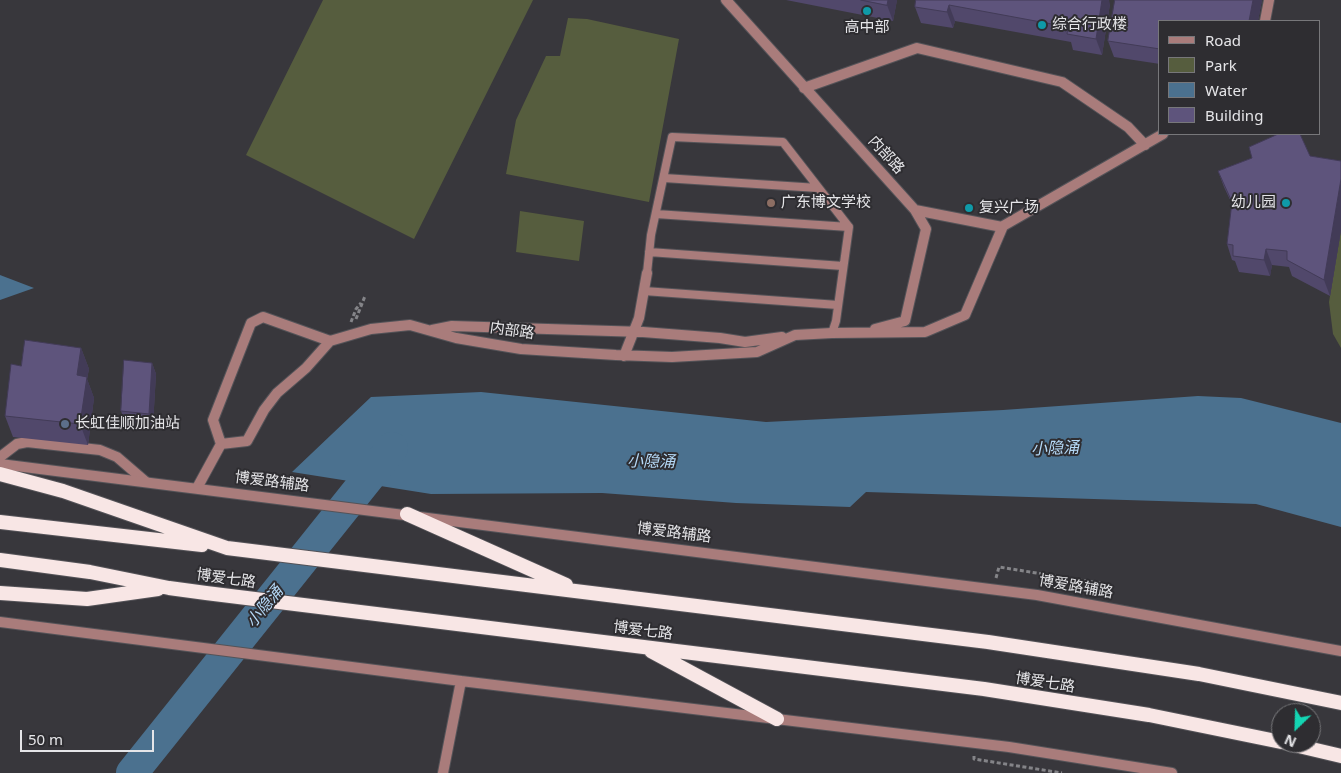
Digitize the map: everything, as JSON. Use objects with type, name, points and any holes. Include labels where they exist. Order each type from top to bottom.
[{"type":"highway","points":[[0,474],[63,491],[227,548],[988,642],[1199,674],[1341,703]]},
{"type":"highway","points":[[408,514],[581,591]]},
{"type":"highway","name":"博爱七路","points":[[0,522],[227,548]]},
{"type":"highway","name":"博爱七路","points":[[0,560],[90,572],[169,588],[206,593],[984,689],[1148,715],[1271,740]]},
{"type":"highway","points":[[0,593],[87,599],[169,588]]},
{"type":"highway","points":[[644,648],[777,719]]},
{"type":"highway","points":[[1321,751],[1341,756]]},
{"type":"street","name":"内部路","points":[[726,0],[915,210],[926,229],[905,321],[860,333]]},
{"type":"street","points":[[1265,20],[1269,0]]},
{"type":"street","points":[[804,88],[917,48],[1062,82],[1128,127],[1145,144]]},
{"type":"street","points":[[915,210],[1002,227],[1162,135]]},
{"type":"street","name":"内部路","points":[[432,330],[452,326],[634,331],[746,342],[795,335],[925,332],[964,315],[1002,227]]},
{"type":"street","points":[[624,356],[639,318],[647,273]]},
{"type":"street","points":[[197,488],[221,444],[213,420],[251,323],[263,317],[330,341],[306,368],[278,392],[264,410],[247,442],[221,444]]},
{"type":"street","name":"内部路","points":[[330,341],[372,329],[410,325],[456,338],[521,349],[624,356],[672,357],[757,352],[795,335]]},
{"type":"street","points":[[0,457],[17,444],[27,442],[100,450],[117,457],[146,482]]},
{"type":"street","name":"博爱路辅路","points":[[0,464],[408,514],[1037,595],[1341,651]]},
{"type":"street","points":[[0,622],[461,681],[1009,747],[1172,773]]},
{"type":"street","points":[[443,773],[461,681]]},
{"type":"lane","points":[[647,273],[649,252],[672,137],[783,142],[849,227],[832,333]]},
{"type":"lane","points":[[664,178],[818,188]]},
{"type":"lane","points":[[656,214],[849,227]]},
{"type":"lane","points":[[649,252],[844,266]]},
{"type":"lane","points":[[644,291],[838,305]]},
{"type":"path","points":[[348,329],[356,309],[363,300]]},
{"type":"path","points":[[993,589],[999,567],[1054,575],[1105,584],[1101,607]]},
{"type":"path","points":[[1029,768],[1062,773]]},
{"type":"green space","points":[[323,0],[533,0],[414,239],[246,155]]},
{"type":"green space","points":[[568,18],[587,19],[679,39],[649,202],[506,174],[516,120],[546,56],[560,56]]},
{"type":"green space","points":[[520,211],[584,221],[579,261],[516,252]]},
{"type":"green space","points":[[1341,230],[1341,348],[1333,334],[1329,302]]},
{"type":"water","points":[[0,275],[34,288],[0,300]]},
{"type":"water","points":[[481,392],[766,422],[1003,410],[1198,396],[1241,398],[1341,423],[1341,527],[1256,504],[866,492],[850,507],[736,503],[602,493],[431,494],[292,472],[371,397]]},
{"type":"building","points":[[861,0],[888,0],[887,5]]},
{"type":"building","points":[[916,0],[1102,0],[1096,39],[1067,34],[1068,27],[949,5],[947,12],[915,7]]},
{"type":"building","points":[[1115,0],[1253,0],[1249,20],[1158,20],[1158,49],[1108,41]]},
{"type":"building","name":"幼儿园","points":[[1276,135],[1300,135],[1310,156],[1341,161],[1341,179],[1324,280],[1287,260],[1287,251],[1266,249],[1264,260],[1233,256],[1233,245],[1227,244],[1232,202],[1218,171],[1252,158],[1249,147]]},
{"type":"building","points":[[25,340],[81,348],[77,375],[87,377],[80,424],[5,416],[11,364],[21,366]]},
{"type":"building","points":[[124,360],[152,363],[149,414],[121,411]]},
{"type":"waterway","name":"小隐涌","points":[[132,773],[392,448]]},
{"type":"place","name":"高中部","points":[[867,11]]},
{"type":"place","name":"综合行政楼","points":[[1042,25]]},
{"type":"place","name":"广东博文学校","points":[[771,203]]},
{"type":"place","name":"幼儿园","points":[[1286,203]]},
{"type":"place","name":"复兴广场","points":[[969,208]]},
{"type":"place","name":"长虹佳顺加油站","points":[[65,424]]}]
